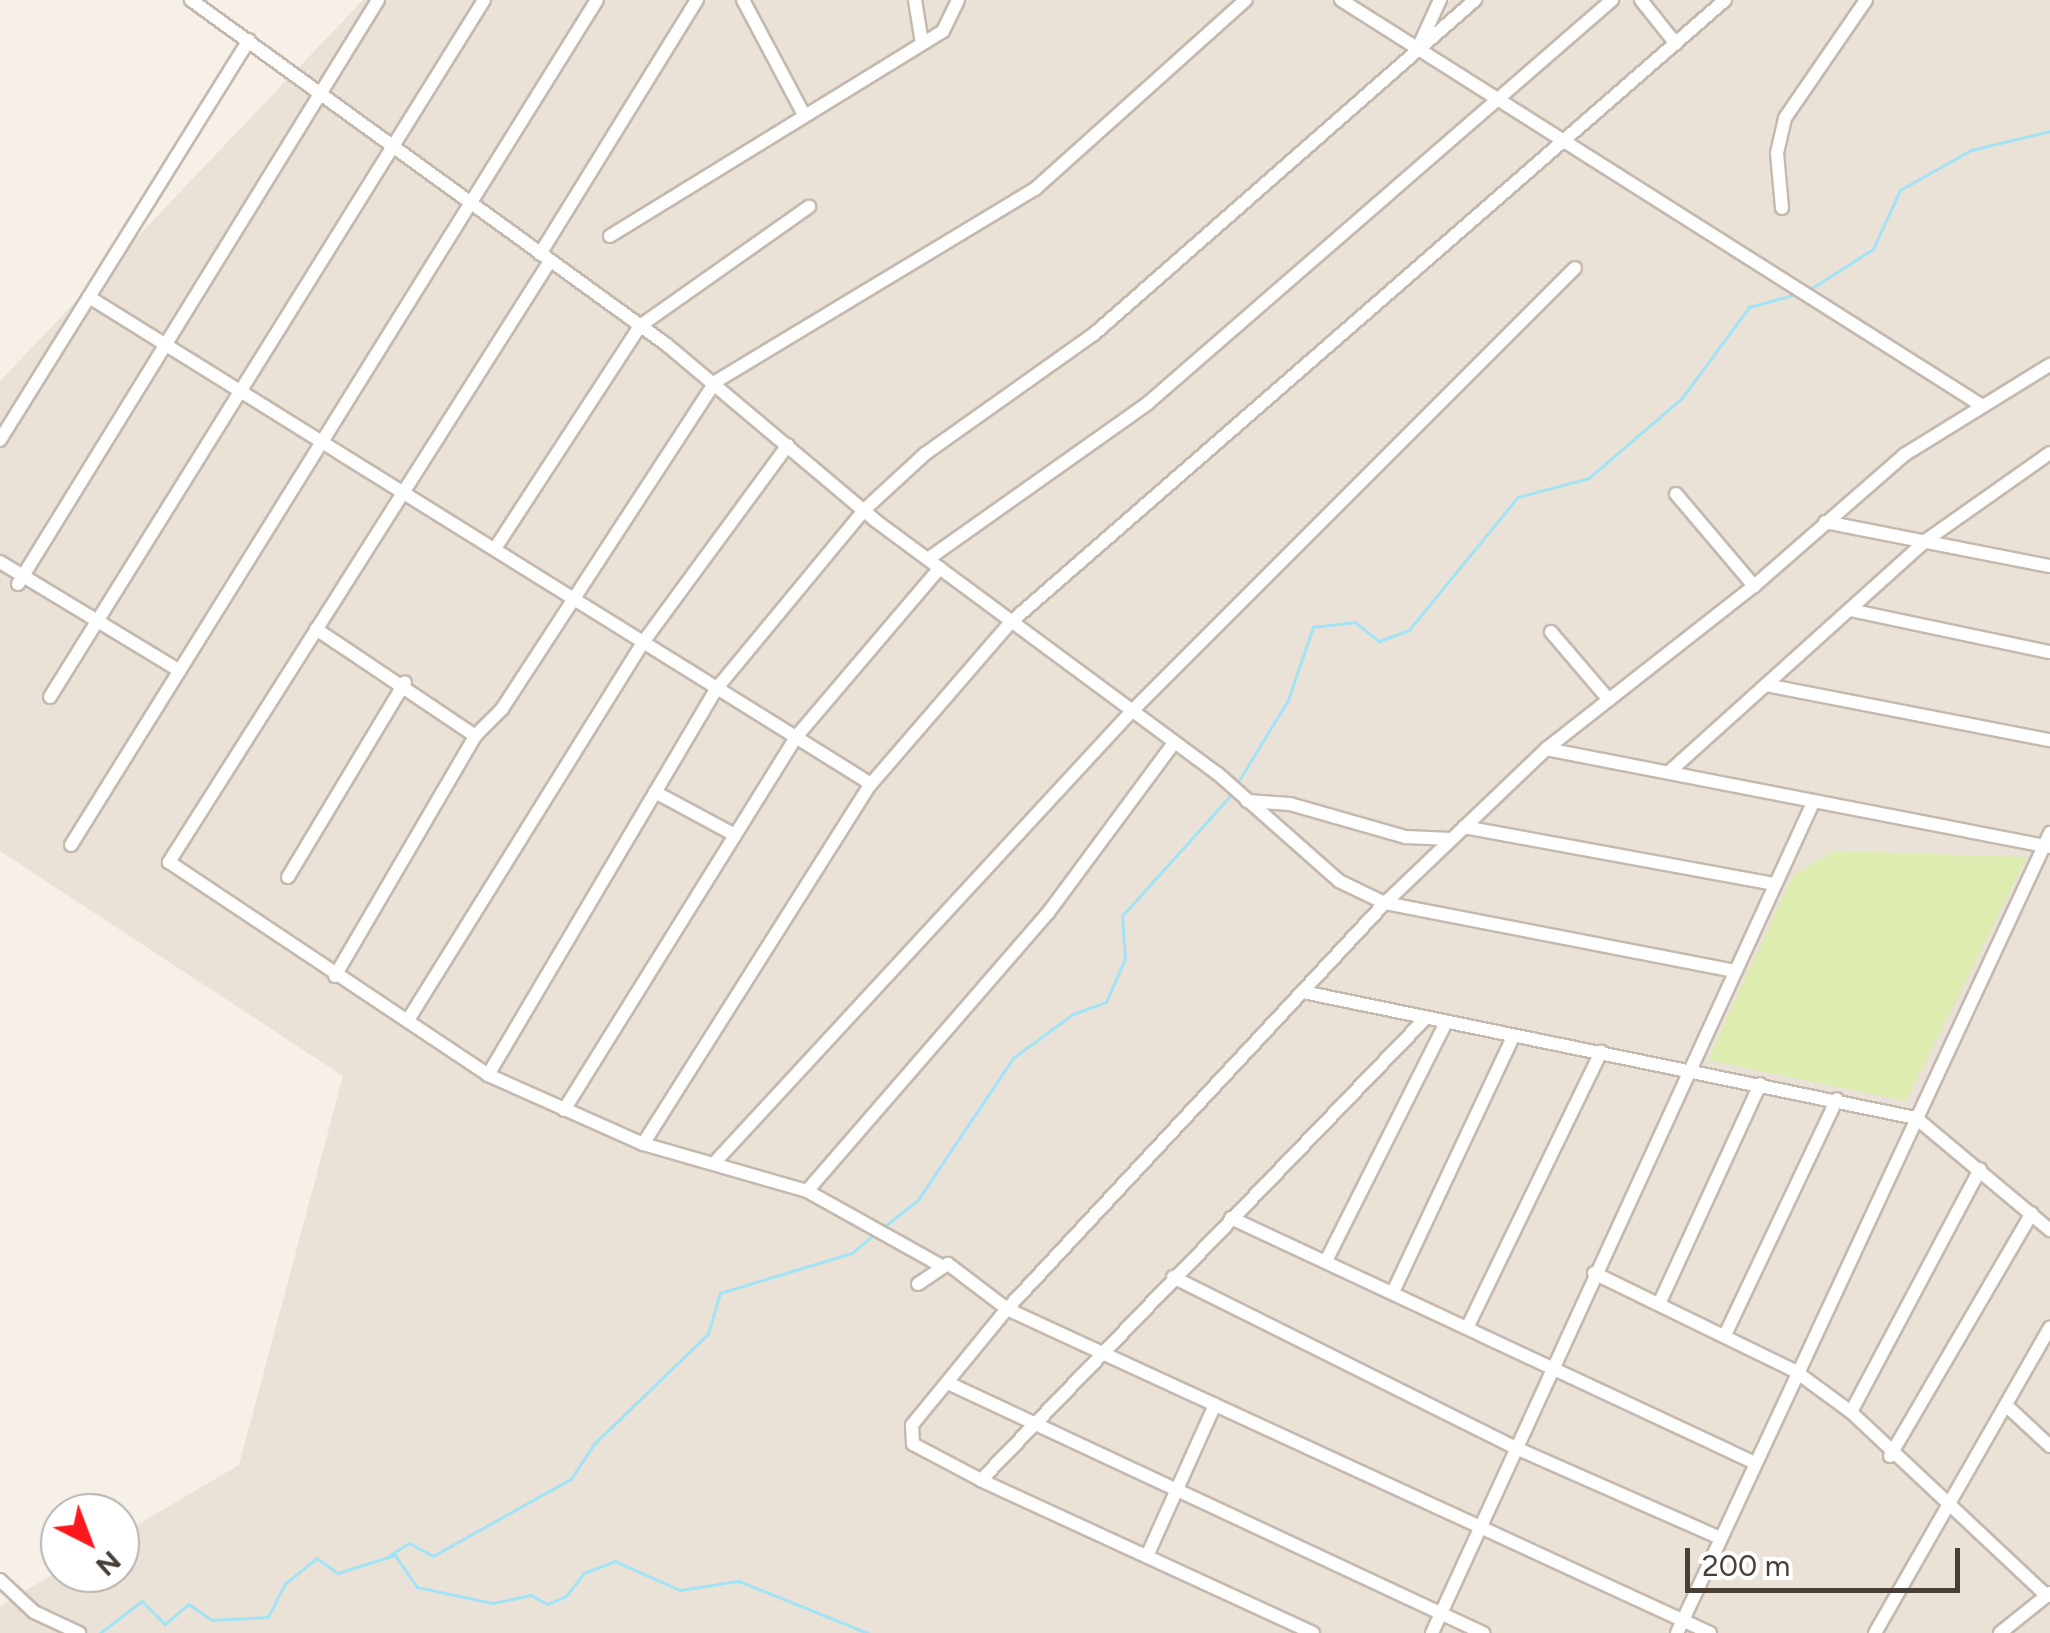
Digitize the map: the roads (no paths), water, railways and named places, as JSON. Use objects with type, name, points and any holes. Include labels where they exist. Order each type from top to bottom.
[{"type":"street","points":[[191,0],[715,382],[864,510],[1174,743],[1339,881],[1384,903],[1735,971]]},
{"type":"street","points":[[20,579],[378,0]]},
{"type":"street","points":[[50,697],[484,0]]},
{"type":"street","points":[[71,845],[598,0]]},
{"type":"street","points":[[697,0],[405,490],[169,862],[488,1075],[644,1144],[717,1160],[808,1192],[940,1265],[959,1270],[1007,1309],[1479,1527],[1680,1627],[1710,1633]]},
{"type":"street","points":[[743,0],[803,113]]},
{"type":"street","points":[[915,0],[922,43]]},
{"type":"street","points":[[610,236],[803,113],[943,31],[958,0]]},
{"type":"street","points":[[335,976],[475,736],[502,709],[572,595],[715,382],[1035,190],[1246,0]]},
{"type":"street","points":[[1341,0],[1416,52],[1566,139],[1982,405]]},
{"type":"street","points":[[1416,52],[1440,0]]},
{"type":"street","points":[[488,1075],[718,688],[864,510],[925,454],[1094,334],[1475,0]]},
{"type":"street","points":[[564,1110],[796,736],[934,563],[1148,404],[1492,97],[1612,0]]},
{"type":"street","points":[[1641,0],[1676,44]]},
{"type":"street","points":[[644,1144],[871,784],[1010,622],[1725,0]]},
{"type":"street","points":[[1782,208],[1777,153],[1785,118],[1866,0]]},
{"type":"street","points":[[0,440],[249,40]]},
{"type":"street","points":[[496,547],[640,326],[809,208]]},
{"type":"street","points":[[717,1160],[1130,713],[1575,268]]},
{"type":"street","points":[[89,297],[405,490],[871,784]]},
{"type":"street","points":[[1313,1633],[981,1480],[908,1436],[1007,1309],[1384,903],[1450,839],[1546,749],[1754,586],[1904,455],[2050,365]]},
{"type":"street","points":[[408,1020],[644,640],[788,445]]},
{"type":"street","points":[[1669,772],[1928,540],[2050,452]]},
{"type":"street","points":[[1676,494],[1754,586]]},
{"type":"street","points":[[1825,522],[2050,566]]},
{"type":"street","points":[[0,562],[20,579],[98,620],[180,671]]},
{"type":"street","points":[[1850,610],[2050,652]]},
{"type":"street","points":[[316,629],[405,682],[475,736]]},
{"type":"street","points":[[1551,632],[1609,700]]},
{"type":"street","points":[[288,877],[405,682]]},
{"type":"street","points":[[1766,685],[2050,740]]},
{"type":"street","points":[[808,1192],[1048,914],[1174,743]]},
{"type":"street","points":[[1546,749],[1812,805],[2048,842],[1795,1372],[1680,1627]]},
{"type":"street","points":[[656,792],[735,834]]},
{"type":"street","points":[[1247,801],[1290,804],[1406,837],[1450,839]]},
{"type":"street","points":[[1432,1633],[1550,1367],[1812,805]]},
{"type":"street","points":[[1464,828],[1775,884]]},
{"type":"street","points":[[1304,992],[1422,1022],[1691,1066],[1916,1118],[2050,1230]]},
{"type":"street","points":[[981,1480],[1038,1423],[1098,1351],[1422,1022]]},
{"type":"street","points":[[1326,1261],[1444,1026]]},
{"type":"street","points":[[1394,1292],[1514,1037]]},
{"type":"street","points":[[1468,1326],[1601,1052]]},
{"type":"street","points":[[1659,1304],[1760,1084]]},
{"type":"street","points":[[1725,1334],[1837,1099]]},
{"type":"street","points":[[1850,1412],[1980,1168]]},
{"type":"street","points":[[1890,1456],[2032,1214]]},
{"type":"street","points":[[1231,1218],[1755,1463]]},
{"type":"street","points":[[918,1284],[940,1265]]},
{"type":"street","points":[[1594,1273],[1725,1334],[1795,1372],[1850,1412],[1890,1456],[2048,1594],[2000,1633]]},
{"type":"street","points":[[1173,1277],[1516,1448],[1720,1538]]},
{"type":"street","points":[[1876,1633],[2009,1408],[2050,1328]]},
{"type":"street","points":[[948,1383],[1483,1633]]},
{"type":"street","points":[[1147,1556],[1214,1405]]},
{"type":"street","points":[[2009,1408],[2050,1446]]},
{"type":"street","points":[[0,1580],[34,1612],[79,1633]]},
{"type":"waterway","points":[[1809,290],[1873,249],[1900,190],[1971,150],[2050,131]]},
{"type":"waterway","points":[[1238,782],[1288,700],[1313,627],[1355,622],[1379,641],[1409,630],[1518,497],[1589,478],[1682,398],[1749,307],[1797,294]]},
{"type":"waterway","points":[[885,1226],[918,1200],[1013,1058],[1073,1014],[1106,1002],[1125,959],[1122,916],[1232,794]]},
{"type":"waterway","points":[[390,1555],[409,1543],[433,1556],[571,1479],[594,1444],[708,1334],[720,1293],[852,1253],[875,1234]]},
{"type":"waterway","points":[[100,1633],[142,1601],[165,1624],[189,1604],[212,1620],[268,1617],[285,1584],[317,1558],[338,1573],[395,1555],[417,1587],[493,1603],[531,1595],[548,1604],[566,1596],[584,1573],[615,1561],[680,1590],[739,1581],[868,1633]]}]
